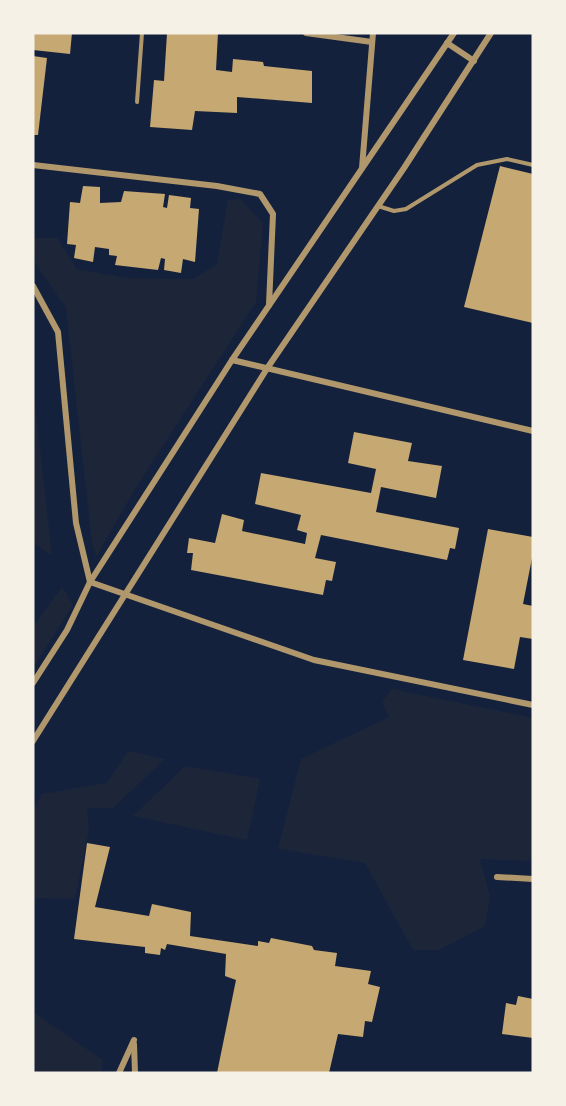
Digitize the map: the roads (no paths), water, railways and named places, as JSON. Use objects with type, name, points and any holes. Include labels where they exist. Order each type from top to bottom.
[{"type":"street","points":[[306,33],[372,42]]},
{"type":"street","points":[[362,168],[373,33]]},
{"type":"street","points":[[33,683],[68,630],[90,582],[232,360],[454,33]]},
{"type":"street","points":[[33,741],[268,367],[492,33]]},
{"type":"street","points":[[447,43],[474,61]]},
{"type":"street","points":[[33,165],[217,186],[260,194],[273,214],[269,306]]},
{"type":"street","points":[[33,286],[58,332],[76,523],[90,582]]},
{"type":"street","points":[[232,360],[533,431]]},
{"type":"street","points":[[90,582],[314,660],[533,705]]},
{"type":"street","points":[[497,877],[533,879]]},
{"type":"street","points":[[119,1073],[134,1040],[135,1073]]},
{"type":"lane","points":[[137,102],[142,33]]},
{"type":"lane","points":[[378,206],[394,212],[406,209],[477,165],[496,160],[533,165]]}]
